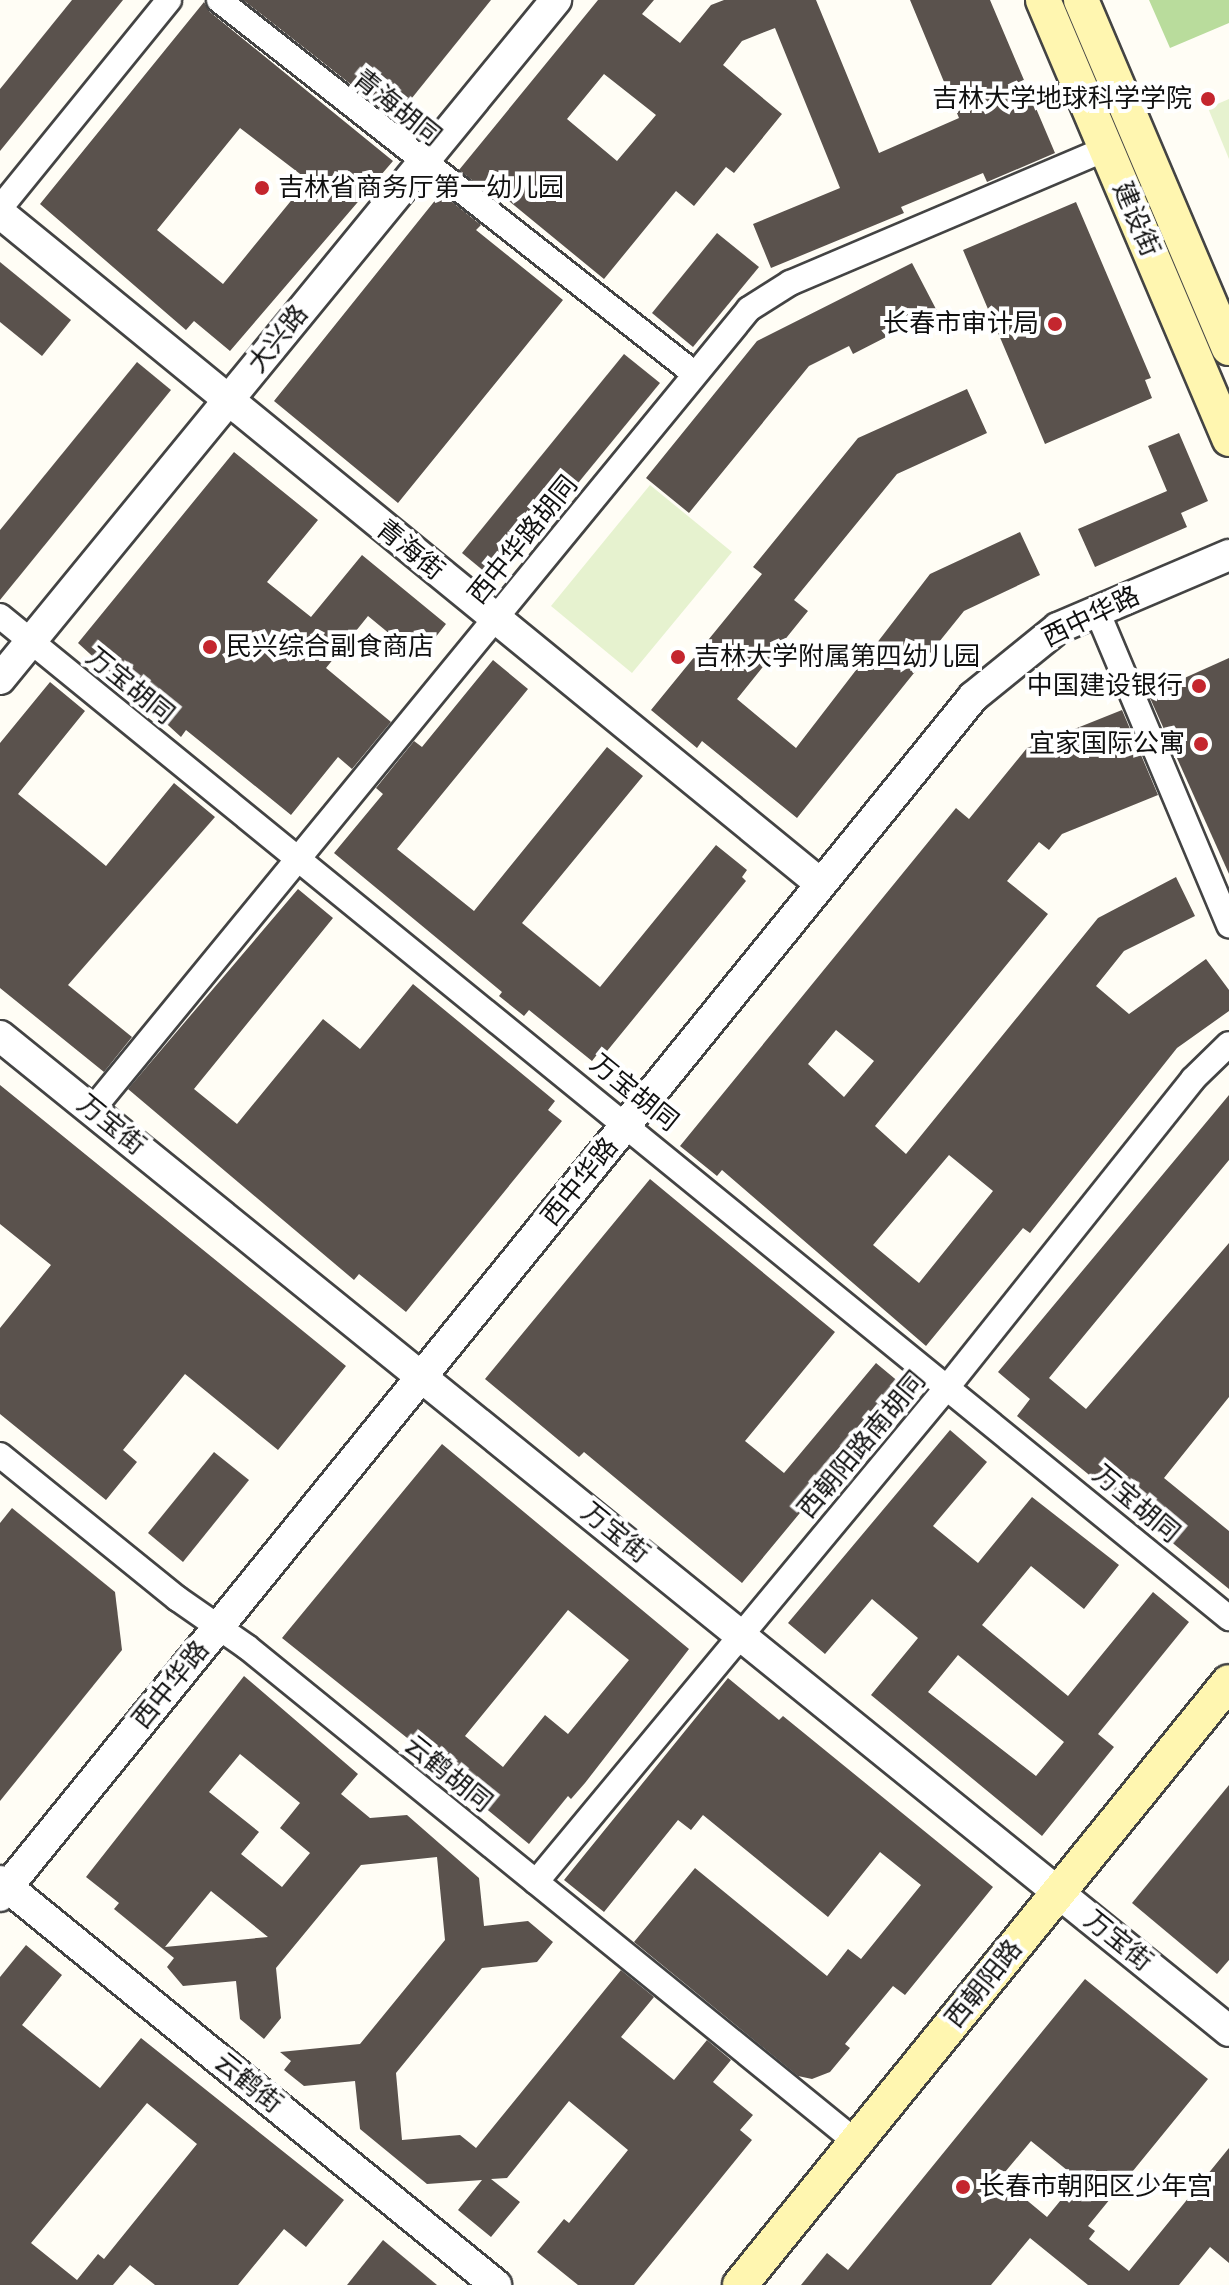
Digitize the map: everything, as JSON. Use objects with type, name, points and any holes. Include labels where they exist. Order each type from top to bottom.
[{"type":"main road","name":"建设街","points":[[1043,0],[1229,439]]},
{"type":"main road","name":"建设街","points":[[1081,0],[1229,348]]},
{"type":"main road","name":"西朝阳路","points":[[740,2285],[1229,1682]]},
{"type":"street","points":[[0,210],[169,0]]},
{"type":"street","name":"青海胡同","points":[[219,0],[421,164],[695,374]]},
{"type":"street","name":"大兴路","points":[[0,679],[556,0]]},
{"type":"street","name":"西中华路胡同","points":[[92,1110],[749,309],[774,290],[1106,149]]},
{"type":"street","name":"青海街","points":[[0,210],[228,401],[821,884]]},
{"type":"street","name":"西中华路","points":[[2,1888],[994,674],[1058,628],[1229,555]]},
{"type":"street","points":[[1097,611],[1229,925]]},
{"type":"street","name":"万宝胡同","points":[[0,616],[949,1385],[1229,1618]]},
{"type":"street","name":"万宝街","points":[[0,1036],[1229,2031]]},
{"type":"street","name":"西朝阳路南胡同","points":[[536,1882],[949,1385],[1200,1070],[1229,1044]]},
{"type":"street","name":"云鹤胡同","points":[[0,1455],[536,1882],[856,2142]]},
{"type":"street","name":"云鹤街","points":[[2,1888],[496,2285]]},
{"type":"green space","points":[[1149,0],[1229,0],[1229,23],[1170,48]]},
{"type":"green space","points":[[1229,99],[1229,159],[1208,108]]},
{"type":"green space","points":[[650,485],[732,552],[632,673],[551,606]]},
{"type":"building","points":[[72,0],[123,0],[0,151],[0,89]]},
{"type":"building","points":[[243,0],[491,0],[395,119]]},
{"type":"building","points":[[598,0],[654,0],[642,14],[680,43],[711,5],[724,0],[816,0],[879,153],[959,118],[910,0],[990,0],[1055,153],[987,182],[983,173],[901,207],[904,213],[771,268],[753,224],[840,188],[775,28],[742,41],[723,65],[782,114],[734,173],[726,167],[694,206],[676,191],[604,279],[504,197],[500,202],[459,170]],"holes":[[[604,74],[656,115],[617,161],[567,119]]]},
{"type":"building","points":[[204,2],[210,12],[393,161],[230,351],[194,321],[186,330],[40,204]],"holes":[[[240,128],[308,180],[223,284],[157,230]]]},
{"type":"building","points":[[441,193],[481,225],[476,230],[563,300],[398,503],[274,401]]},
{"type":"building","points":[[1076,202],[1151,378],[1145,380],[1152,398],[1045,444],[963,250]]},
{"type":"building","points":[[717,233],[759,267],[693,347],[652,313]]},
{"type":"building","points":[[0,262],[71,320],[42,356],[0,322]]},
{"type":"building","points":[[912,263],[937,311],[853,354],[849,346],[809,366],[689,513],[646,478],[757,341]]},
{"type":"building","points":[[624,354],[660,383],[497,582],[462,553]]},
{"type":"building","points":[[137,362],[171,390],[0,600],[0,530]]},
{"type":"building","points":[[967,389],[987,433],[897,474],[794,600],[808,611],[737,699],[796,748],[930,574],[1020,532],[1040,575],[964,611],[797,818],[702,741],[697,748],[651,710],[762,574],[753,567],[858,438]]},
{"type":"building","points":[[1179,433],[1208,501],[1181,513],[1187,527],[1095,567],[1078,529],[1167,491],[1148,446]]},
{"type":"building","points":[[234,452],[318,520],[267,582],[311,617],[362,555],[446,624],[419,658],[368,616],[326,668],[391,722],[352,769],[338,757],[291,815],[186,730],[181,737],[78,643]]},
{"type":"building","name":"宜家国际公寓","points":[[1229,658],[1229,874],[1150,698],[1151,693]]},
{"type":"building","points":[[493,660],[528,689],[397,849],[474,911],[607,747],[643,776],[522,923],[600,987],[716,845],[747,870],[742,877],[746,881],[603,1056],[599,1052],[592,1061],[529,1010],[524,1016],[499,996],[502,992],[334,853],[383,794],[376,788],[414,741],[422,747]]},
{"type":"building","points":[[50,682],[85,711],[18,794],[106,866],[174,783],[215,817],[68,985],[132,1037],[104,1072],[0,988],[0,743]]},
{"type":"building","points":[[1122,710],[1158,795],[1062,834],[1049,850],[1039,842],[1007,881],[1048,914],[875,1126],[906,1154],[1098,918],[1176,877],[1195,916],[1124,951],[1096,986],[1129,1014],[1206,959],[1229,990],[1229,1011],[1177,1048],[1030,1233],[1023,1228],[926,1346],[722,1170],[717,1176],[680,1146],[956,808],[969,819],[1027,748]],"holes":[[[836,1030],[874,1061],[844,1097],[808,1064]],[[949,1155],[993,1191],[919,1283],[873,1245]]]},
{"type":"building","points":[[298,889],[333,918],[194,1089],[237,1124],[323,1019],[360,1049],[413,984],[555,1101],[548,1110],[562,1121],[406,1312],[359,1274],[354,1280],[128,1089]]},
{"type":"building","points":[[0,1085],[346,1366],[278,1450],[185,1374],[123,1450],[137,1462],[106,1500],[0,1414],[0,1328],[51,1265],[0,1224]]},
{"type":"building","points":[[1229,1095],[1229,1160],[1049,1378],[1086,1409],[1229,1243],[1229,1397],[1164,1478],[1229,1531],[1229,1589],[1017,1416],[1030,1399],[998,1372]]},
{"type":"building","points":[[650,1179],[835,1332],[745,1441],[784,1473],[876,1363],[912,1393],[840,1479],[833,1473],[742,1583],[584,1452],[579,1457],[485,1379]]},
{"type":"building","points":[[950,1430],[987,1462],[933,1526],[978,1563],[1032,1497],[1119,1565],[1084,1609],[1031,1566],[982,1625],[1068,1696],[1153,1592],[1189,1622],[1098,1734],[1114,1747],[1042,1836],[871,1695],[918,1638],[872,1599],[825,1654],[788,1623]],"holes":[[[958,1655],[1064,1742],[1036,1776],[928,1692]]]},
{"type":"building","points":[[442,1444],[689,1649],[585,1783],[571,1799],[568,1796],[529,1844],[433,1765],[436,1761],[282,1638]],"holes":[[[568,1610],[629,1660],[568,1734],[545,1715],[503,1767],[465,1736]]]},
{"type":"building","points":[[214,1452],[249,1480],[183,1562],[148,1533]]},
{"type":"building","points":[[12,1508],[115,1592],[122,1650],[0,1801],[0,1523]]},
{"type":"building","points":[[244,1676],[358,1774],[341,1794],[370,1818],[407,1815],[479,1878],[484,1926],[528,1921],[553,1942],[537,1962],[482,1968],[396,2073],[402,2140],[460,2135],[476,2148],[621,1970],[654,1997],[621,2037],[674,2080],[707,2040],[731,2060],[713,2082],[753,2115],[740,2130],[752,2140],[634,2285],[578,2285],[537,2252],[564,2219],[569,2223],[628,2150],[569,2101],[507,2178],[491,2179],[520,2202],[491,2237],[458,2210],[482,2180],[427,2184],[360,2129],[355,2081],[304,2086],[284,2070],[291,2061],[280,2052],[360,2044],[445,1940],[437,1857],[361,1865],[276,1968],[281,2018],[264,2039],[240,2019],[236,1981],[183,1986],[167,1967],[174,1958],[114,1909],[119,1903],[86,1877]],"holes":[[[240,1754],[300,1803],[280,1828],[310,1853],[282,1887],[241,1854],[259,1832],[209,1792]],[[211,1891],[268,1937],[165,1947]]]},
{"type":"building","points":[[728,1678],[779,1720],[783,1716],[993,1887],[905,1995],[893,1986],[845,2044],[850,2048],[830,2072],[812,2079],[798,2076],[634,1942],[695,1868],[827,1976],[848,1949],[861,1959],[921,1885],[880,1852],[828,1917],[703,1815],[691,1830],[678,1820],[604,1912],[564,1880]]},
{"type":"building","points":[[1229,1785],[1229,1960],[1217,1974],[1132,1903]]},
{"type":"building","points":[[26,1945],[62,1975],[22,2025],[100,2088],[141,2038],[344,2200],[306,2247],[284,2229],[238,2285],[155,2285],[130,2265],[113,2285],[0,2285],[0,1977]],"holes":[[[147,2103],[197,2144],[104,2259],[98,2254],[77,2280],[31,2243]]]},
{"type":"building","points":[[1085,1979],[1208,2079],[1088,2226],[1095,2231],[1089,2239],[1129,2271],[1229,2148],[1229,2263],[1210,2247],[1179,2285],[1088,2285],[1030,2238],[991,2285],[801,2285],[827,2253],[848,2270]],"holes":[[[1031,2141],[1078,2179],[1047,2217],[1000,2178]]]},
{"type":"building","points":[[383,2240],[437,2285],[347,2285]]},
{"type":"place","name":"吉林大学地球科学学院","points":[[1208,99]]},
{"type":"place","name":"吉林省商务厅第一幼儿园","points":[[262,188]]},
{"type":"place","name":"长春市审计局","points":[[1055,324]]},
{"type":"place","name":"民兴综合副食商店","points":[[210,647]]},
{"type":"place","name":"吉林大学附属第四幼儿园","points":[[678,657]]},
{"type":"place","name":"中国建设银行","points":[[1199,686]]},
{"type":"place","name":"宜家国际公寓","points":[[1201,744]]},
{"type":"place","name":"长春市朝阳区少年宫","points":[[963,2187]]}]
